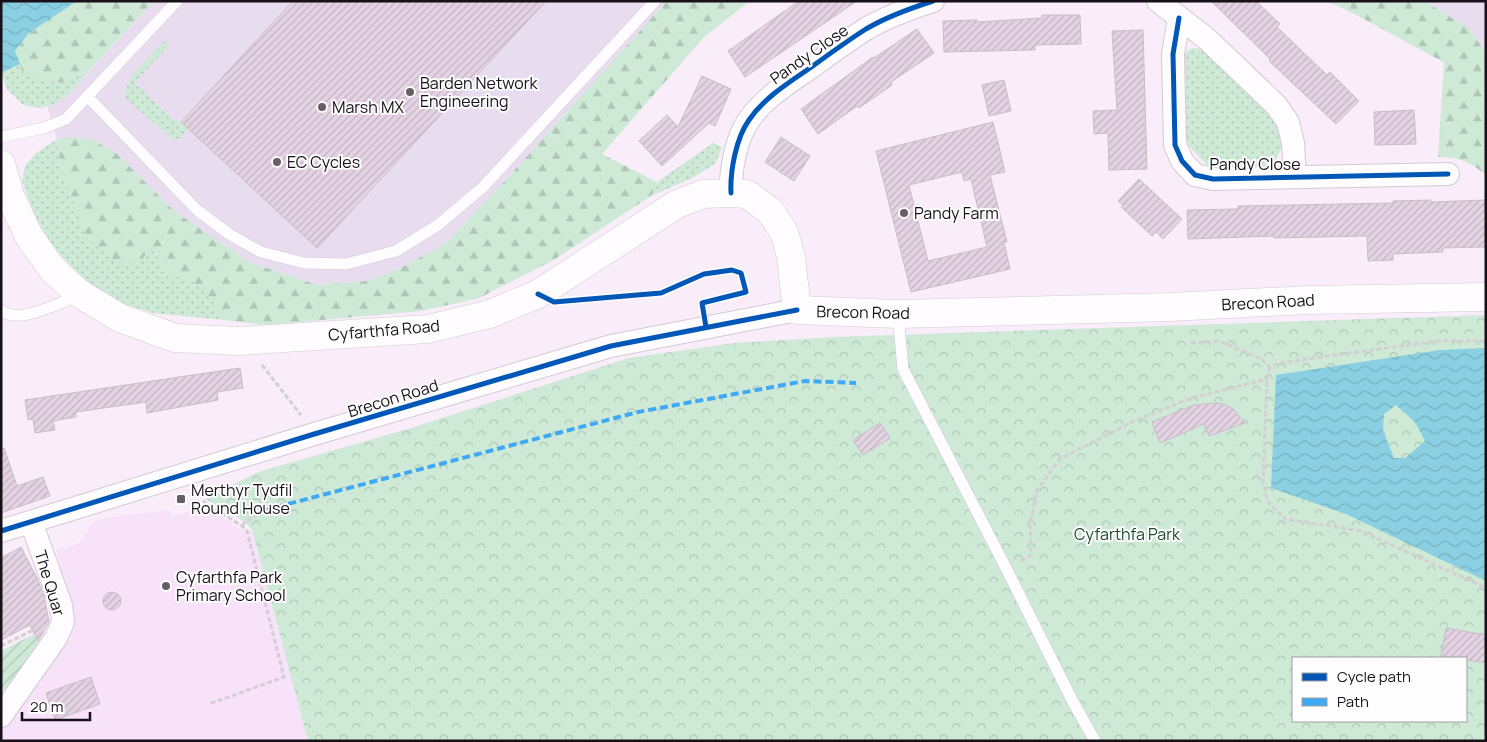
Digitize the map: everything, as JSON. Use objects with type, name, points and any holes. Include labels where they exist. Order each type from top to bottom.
[{"type":"main road","name":"Cyfarthfa Road","points":[[1,164],[6,198],[30,238],[54,270],[80,294],[120,318],[174,338],[251,340],[428,329],[490,314],[538,294],[677,204],[703,194],[747,194],[770,211],[784,232],[792,265],[797,310]]},
{"type":"main road","name":"Brecon Road","points":[[797,310],[898,314],[1308,300],[1486,297]]},
{"type":"street","name":"Pandy Close","points":[[731,193],[730,178],[736,150],[744,130],[749,120],[771,96],[867,29],[917,6],[933,1]]},
{"type":"street","name":"Pandy Close","points":[[1158,1],[1214,46],[1276,106],[1288,122],[1293,143],[1295,177]]},
{"type":"street","name":"Pandy Close","points":[[1179,18],[1173,54],[1175,145],[1182,161],[1195,174],[1213,179],[1448,174]]},
{"type":"street","name":"Brecon Road","points":[[1,531],[311,435],[611,346],[797,310]]},
{"type":"street","name":"The Quar","points":[[1,716],[56,638],[62,622],[60,605],[31,522]]},
{"type":"lane","points":[[1,137],[44,128],[66,119],[177,1]]},
{"type":"lane","points":[[88,96],[197,210],[229,234],[261,252],[304,263],[346,264],[396,251],[438,225],[483,187],[655,1]]},
{"type":"lane","points":[[1,310],[5,314],[20,316],[44,310],[80,294]]},
{"type":"lane","points":[[898,314],[903,369],[1073,702],[1095,741]]},
{"type":"path","points":[[251,340],[254,354],[309,426],[311,435]]},
{"type":"path","points":[[1191,343],[1219,341],[1262,359],[1270,368]]},
{"type":"path","points":[[1486,341],[1438,341],[1321,356],[1276,364],[1270,368],[1267,379],[1263,483],[1268,502],[1286,519],[1360,531],[1486,588]]},
{"type":"path","points":[[1006,568],[1032,555],[1030,524],[1037,490],[1060,458],[1130,424],[1188,399],[1267,379]]},
{"type":"path","points":[[193,471],[204,502],[247,531],[284,677],[209,704]]},
{"type":"path","points":[[242,526],[244,522],[265,510]]},
{"type":"shaded area","points":[[153,1],[667,1],[502,184],[446,243],[399,269],[367,281],[317,285],[249,262],[174,211],[116,154],[67,137],[57,139],[47,106],[68,95]]},
{"type":"shaded area","points":[[1424,1],[1486,1],[1486,54],[1470,29]]},
{"type":"shaded area","name":"Cyfarthfa Park Primary School","points":[[201,504],[243,531],[252,530],[308,741],[1,741],[1,728],[75,623],[56,550],[76,545],[88,532],[91,524],[98,519],[169,510],[172,517],[193,510]]},
{"type":"green space","points":[[77,1],[153,1],[89,71],[59,83],[23,74],[15,52],[29,33]]},
{"type":"green space","points":[[667,1],[750,1],[704,37],[602,154],[657,182],[651,196],[552,261],[479,298],[422,311],[267,325],[223,320],[212,299],[194,282],[166,274],[151,247],[140,262],[119,266],[86,237],[61,170],[57,139],[67,137],[91,139],[117,154],[174,211],[249,262],[317,285],[367,281],[399,269],[446,243],[502,184]]},
{"type":"green space","points":[[1327,1],[1424,1],[1470,29],[1486,54],[1486,175],[1464,161],[1438,157],[1444,62]]},
{"type":"green space","points":[[164,41],[169,45],[134,83],[172,119],[181,122],[188,128],[176,142],[124,97],[130,78]]},
{"type":"green space","points":[[1193,48],[1202,49],[1272,115],[1281,128],[1283,145],[1275,161],[1261,170],[1220,170],[1208,166],[1189,146],[1184,133],[1184,53]]},
{"type":"green space","points":[[20,64],[24,74],[59,83],[89,71],[68,95],[54,104],[40,108],[23,105],[7,89],[1,73]]},
{"type":"green space","points":[[57,139],[61,170],[151,247],[166,274],[194,281],[212,299],[223,320],[153,313],[117,302],[81,277],[55,249],[36,219],[22,181],[25,166],[36,153]]},
{"type":"green space","points":[[713,143],[722,147],[715,164],[692,178],[651,196],[657,182]]},
{"type":"green space","name":"Cyfarthfa Park","points":[[1486,315],[1486,741],[308,741],[252,530],[245,522],[206,499],[258,472],[408,429],[629,358],[734,343],[834,337]]},
{"type":"green space","points":[[34,634],[41,648],[16,687],[1,690],[1,651]]},
{"type":"water","points":[[1,1],[77,1],[29,33],[15,51],[20,64],[1,73]]},
{"type":"water","points":[[1486,348],[1486,581],[1346,514],[1271,488],[1276,375],[1440,350]],"holes":[[[1396,405],[1415,422],[1425,441],[1405,458],[1394,458],[1383,430],[1384,414]]]},
{"type":"building","points":[[293,1],[546,1],[317,248],[181,122]]},
{"type":"building","points":[[799,1],[857,1],[745,77],[728,51]]},
{"type":"building","points":[[1211,1],[1256,1],[1280,24],[1277,27],[1327,75],[1330,72],[1359,101],[1336,124],[1269,61],[1270,59]]},
{"type":"building","points":[[1042,15],[1080,15],[1081,44],[1035,45],[1035,50],[944,52],[943,21],[977,20],[977,22],[1042,18]]},
{"type":"building","points":[[917,29],[934,53],[891,82],[892,85],[859,108],[857,106],[818,134],[801,109],[873,57]]},
{"type":"building","points":[[1143,30],[1147,169],[1109,170],[1108,133],[1094,134],[1093,111],[1117,110],[1112,31]]},
{"type":"building","points":[[702,76],[731,89],[715,126],[709,123],[662,166],[639,141],[667,115],[678,127]]},
{"type":"building","points":[[1004,80],[1011,111],[989,116],[982,85]]},
{"type":"building","points":[[1414,110],[1416,144],[1375,145],[1374,112]]},
{"type":"building","name":"Pandy Farm","points":[[993,122],[1005,172],[990,175],[1007,242],[1004,242],[1010,269],[911,292],[876,151]],"holes":[[[962,172],[964,181],[971,179],[987,247],[928,261],[909,185]]]},
{"type":"building","points":[[781,137],[810,156],[794,181],[765,162]]},
{"type":"building","points":[[1139,179],[1182,219],[1163,239],[1156,232],[1152,236],[1121,207],[1123,205],[1118,201]]},
{"type":"building","points":[[1431,200],[1431,202],[1486,200],[1485,247],[1443,248],[1443,252],[1393,254],[1393,260],[1368,261],[1367,236],[1274,238],[1274,236],[1188,239],[1187,210],[1238,209],[1238,206],[1393,203],[1393,201]]},
{"type":"building","points":[[240,368],[243,388],[217,392],[218,400],[147,413],[146,402],[76,412],[76,417],[53,421],[55,430],[35,433],[33,419],[28,420],[25,400]]},
{"type":"building","points":[[1217,403],[1226,405],[1234,410],[1245,423],[1209,436],[1204,424],[1160,443],[1152,422],[1194,405]]},
{"type":"building","points":[[880,423],[890,438],[863,455],[853,440]]},
{"type":"building","points":[[4,448],[17,486],[43,477],[50,496],[1,513],[1,449]]},
{"type":"building","points":[[21,547],[44,596],[49,622],[38,641],[30,625],[1,640],[1,558]]},
{"type":"building","points":[[112,592],[118,595],[121,601],[118,607],[112,610],[106,607],[103,601],[106,595]]},
{"type":"building","points":[[1446,628],[1486,635],[1486,663],[1467,660],[1467,657],[1441,656]]},
{"type":"building","points":[[91,677],[100,704],[55,720],[46,693]]},
{"type":"marked path","points":[[265,510],[638,412],[805,381],[856,383]]},
{"type":"cycle path","points":[[731,193],[733,165],[737,145],[744,127],[769,98],[866,29],[899,13],[933,1]]},
{"type":"cycle path","points":[[1179,18],[1173,54],[1175,145],[1182,161],[1195,175],[1213,179],[1448,174]]},
{"type":"cycle path","points":[[538,294],[554,302],[661,293],[704,274],[732,270],[741,273],[746,292],[702,303],[706,327]]},
{"type":"cycle path","points":[[1,531],[311,435],[611,346],[797,310]]},
{"type":"place","name":"Barden Network Engineering","points":[[410,92]]},
{"type":"place","name":"Marsh MX","points":[[322,107]]},
{"type":"place","name":"EC Cycles","points":[[277,162]]},
{"type":"place","name":"Pandy Farm","points":[[904,213]]},
{"type":"place","name":"Merthyr Tydfil Round House","points":[[181,499]]},
{"type":"place","name":"Cyfarthfa Park Primary School","points":[[166,586]]}]
